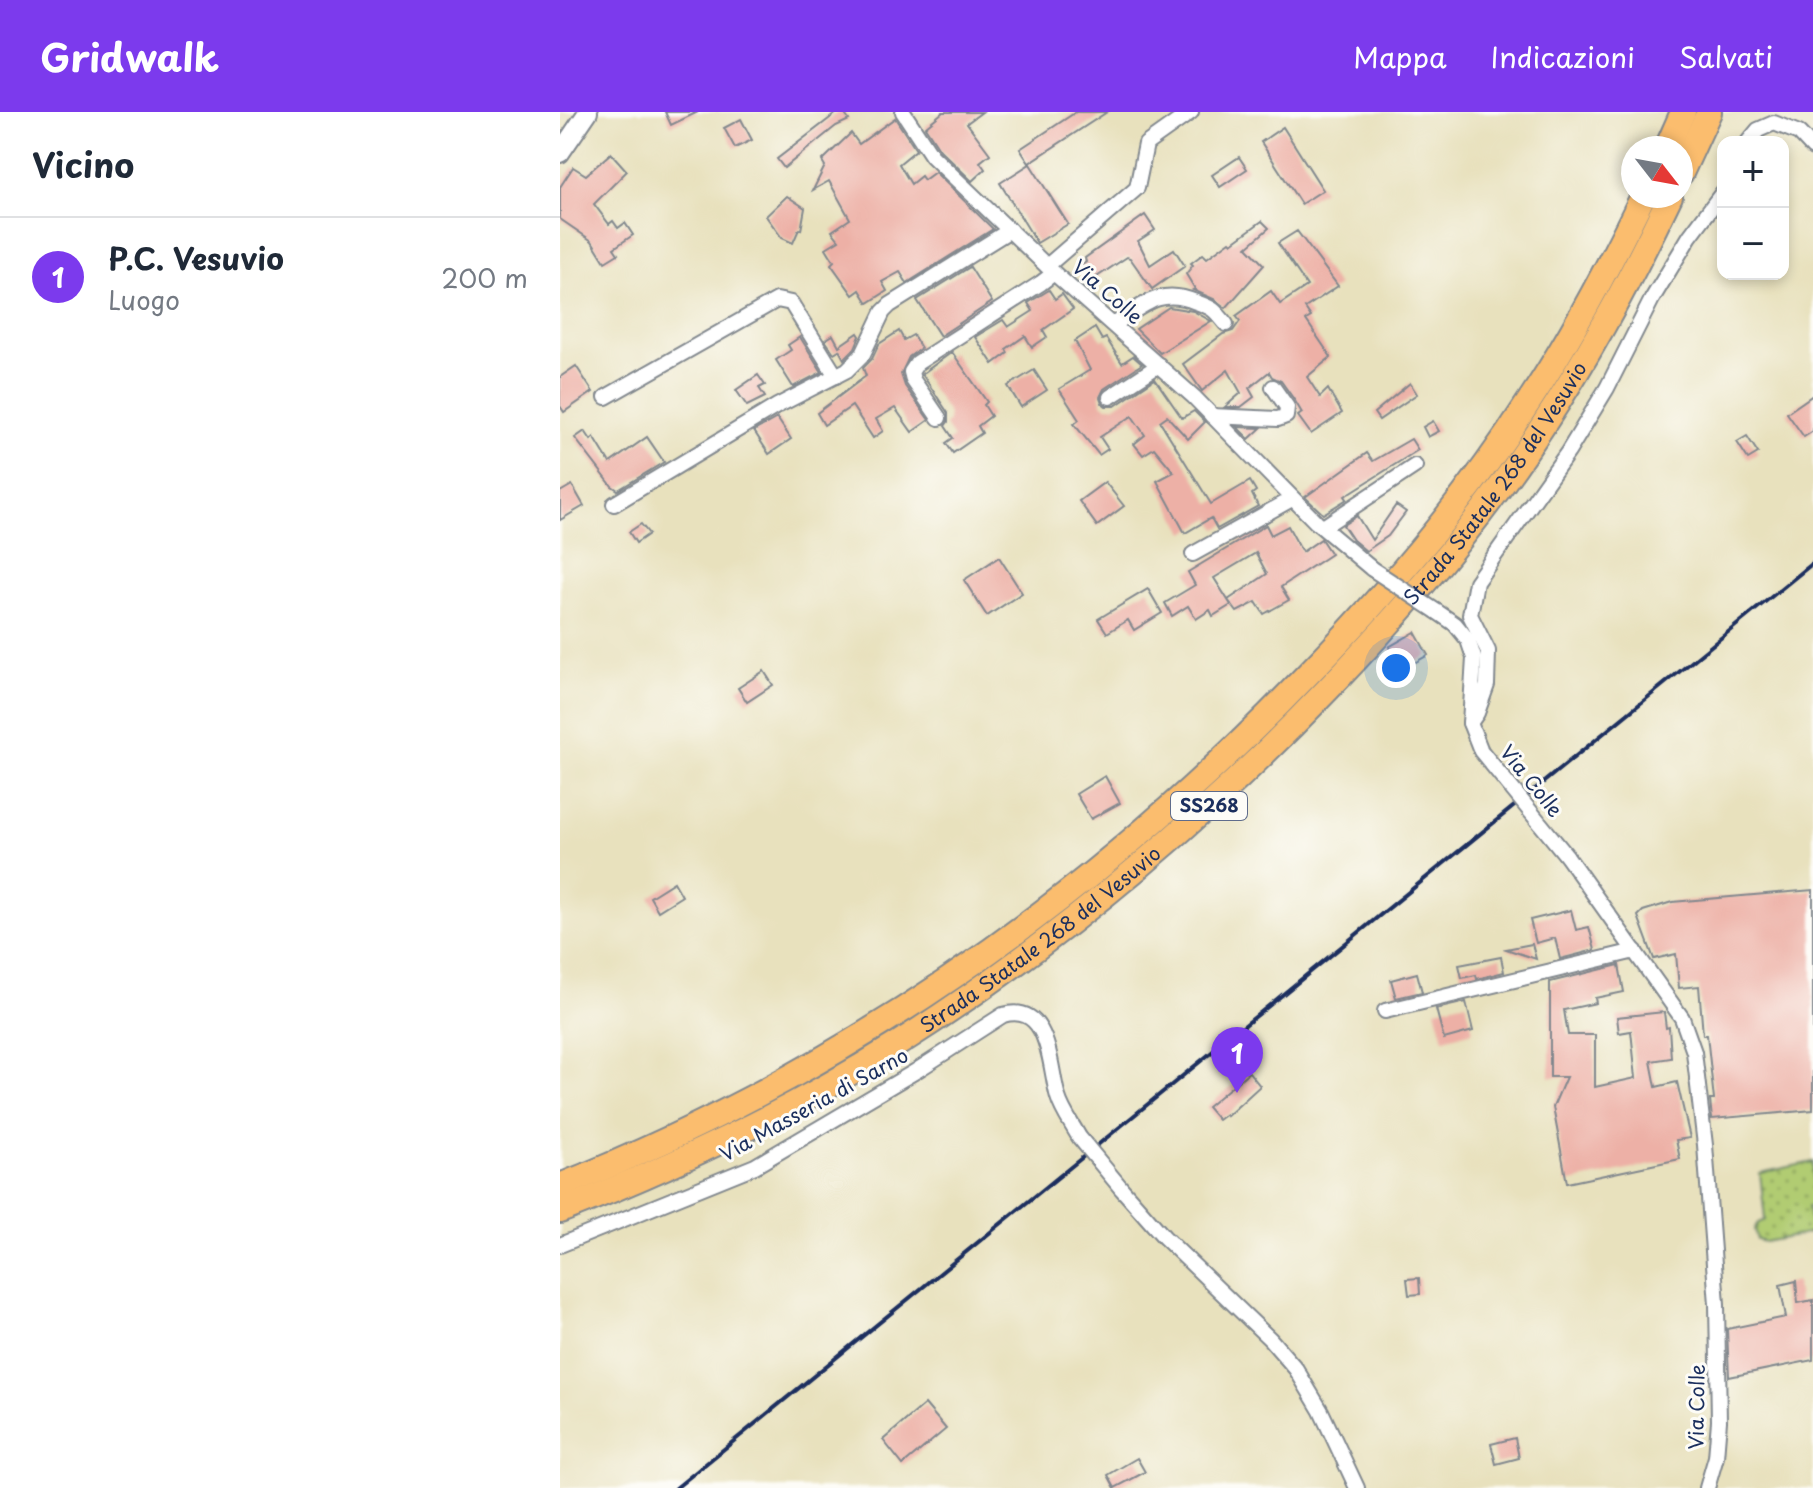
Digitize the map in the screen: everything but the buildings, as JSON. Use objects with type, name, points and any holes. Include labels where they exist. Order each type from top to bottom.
[{"type":"highway","points":[[1672,136],[1683,112]]},
{"type":"highway","points":[[1693,147],[1709,112]]},
{"type":"highway","name":"Strada Statale 268 del Vesuvio","points":[[560,1186],[680,1134],[773,1087],[879,1027],[1033,921],[1120,852],[1202,780],[1336,645],[1425,546],[1462,498],[1554,363],[1637,208]]},
{"type":"highway","name":"Strada Statale 268 del Vesuvio","points":[[560,1211],[708,1147],[788,1108],[891,1048],[1049,940],[1124,880],[1221,795],[1354,662],[1483,510],[1523,456],[1576,374],[1664,208]]},
{"type":"street","points":[[560,153],[588,112]]},
{"type":"street","name":"Via Colle","points":[[903,112],[932,156],[1050,269],[1159,365],[1292,499],[1372,569],[1455,624],[1468,640],[1474,658],[1470,723],[1481,751],[1566,855],[1635,951],[1682,1018],[1694,1052],[1705,1145],[1717,1304],[1719,1421],[1716,1457],[1707,1488]]},
{"type":"street","points":[[939,418],[913,380],[911,372],[917,363],[1050,269],[1137,188],[1146,144],[1191,112]]},
{"type":"street","points":[[1753,136],[1758,130],[1774,123],[1799,133],[1813,148]]},
{"type":"street","points":[[1470,723],[1487,685],[1488,651],[1470,615],[1476,582],[1568,452],[1607,388],[1652,299],[1690,236],[1717,200]]},
{"type":"street","points":[[614,504],[858,361],[883,312],[890,305],[1010,230]]},
{"type":"street","points":[[1115,324],[1164,295],[1177,295],[1214,309],[1226,324]]},
{"type":"street","points":[[606,397],[770,302],[783,299],[791,303],[836,376]]},
{"type":"street","points":[[1110,397],[1159,365]]},
{"type":"street","points":[[1212,416],[1278,419],[1286,416],[1287,407],[1273,387]]},
{"type":"street","points":[[1323,527],[1415,466]]},
{"type":"street","points":[[1193,554],[1292,499]]},
{"type":"street","points":[[1385,1011],[1635,951]]},
{"type":"street","name":"Via Masseria di Sarno","points":[[560,1245],[755,1166],[916,1071],[1003,1015],[1013,1012],[1034,1021],[1042,1033],[1047,1043],[1059,1101],[1079,1137],[1164,1237],[1259,1328],[1296,1369],[1321,1411],[1357,1488]]},
{"type":"green space","points":[[1813,1162],[1813,1205],[1808,1206],[1812,1233],[1765,1242],[1757,1240],[1754,1229],[1765,1220],[1760,1173]]},
{"type":"railway","points":[[676,1488],[1813,563]]},
{"type":"place","name":"P.C. Vesuvio","points":[[1237,1093]]}]
